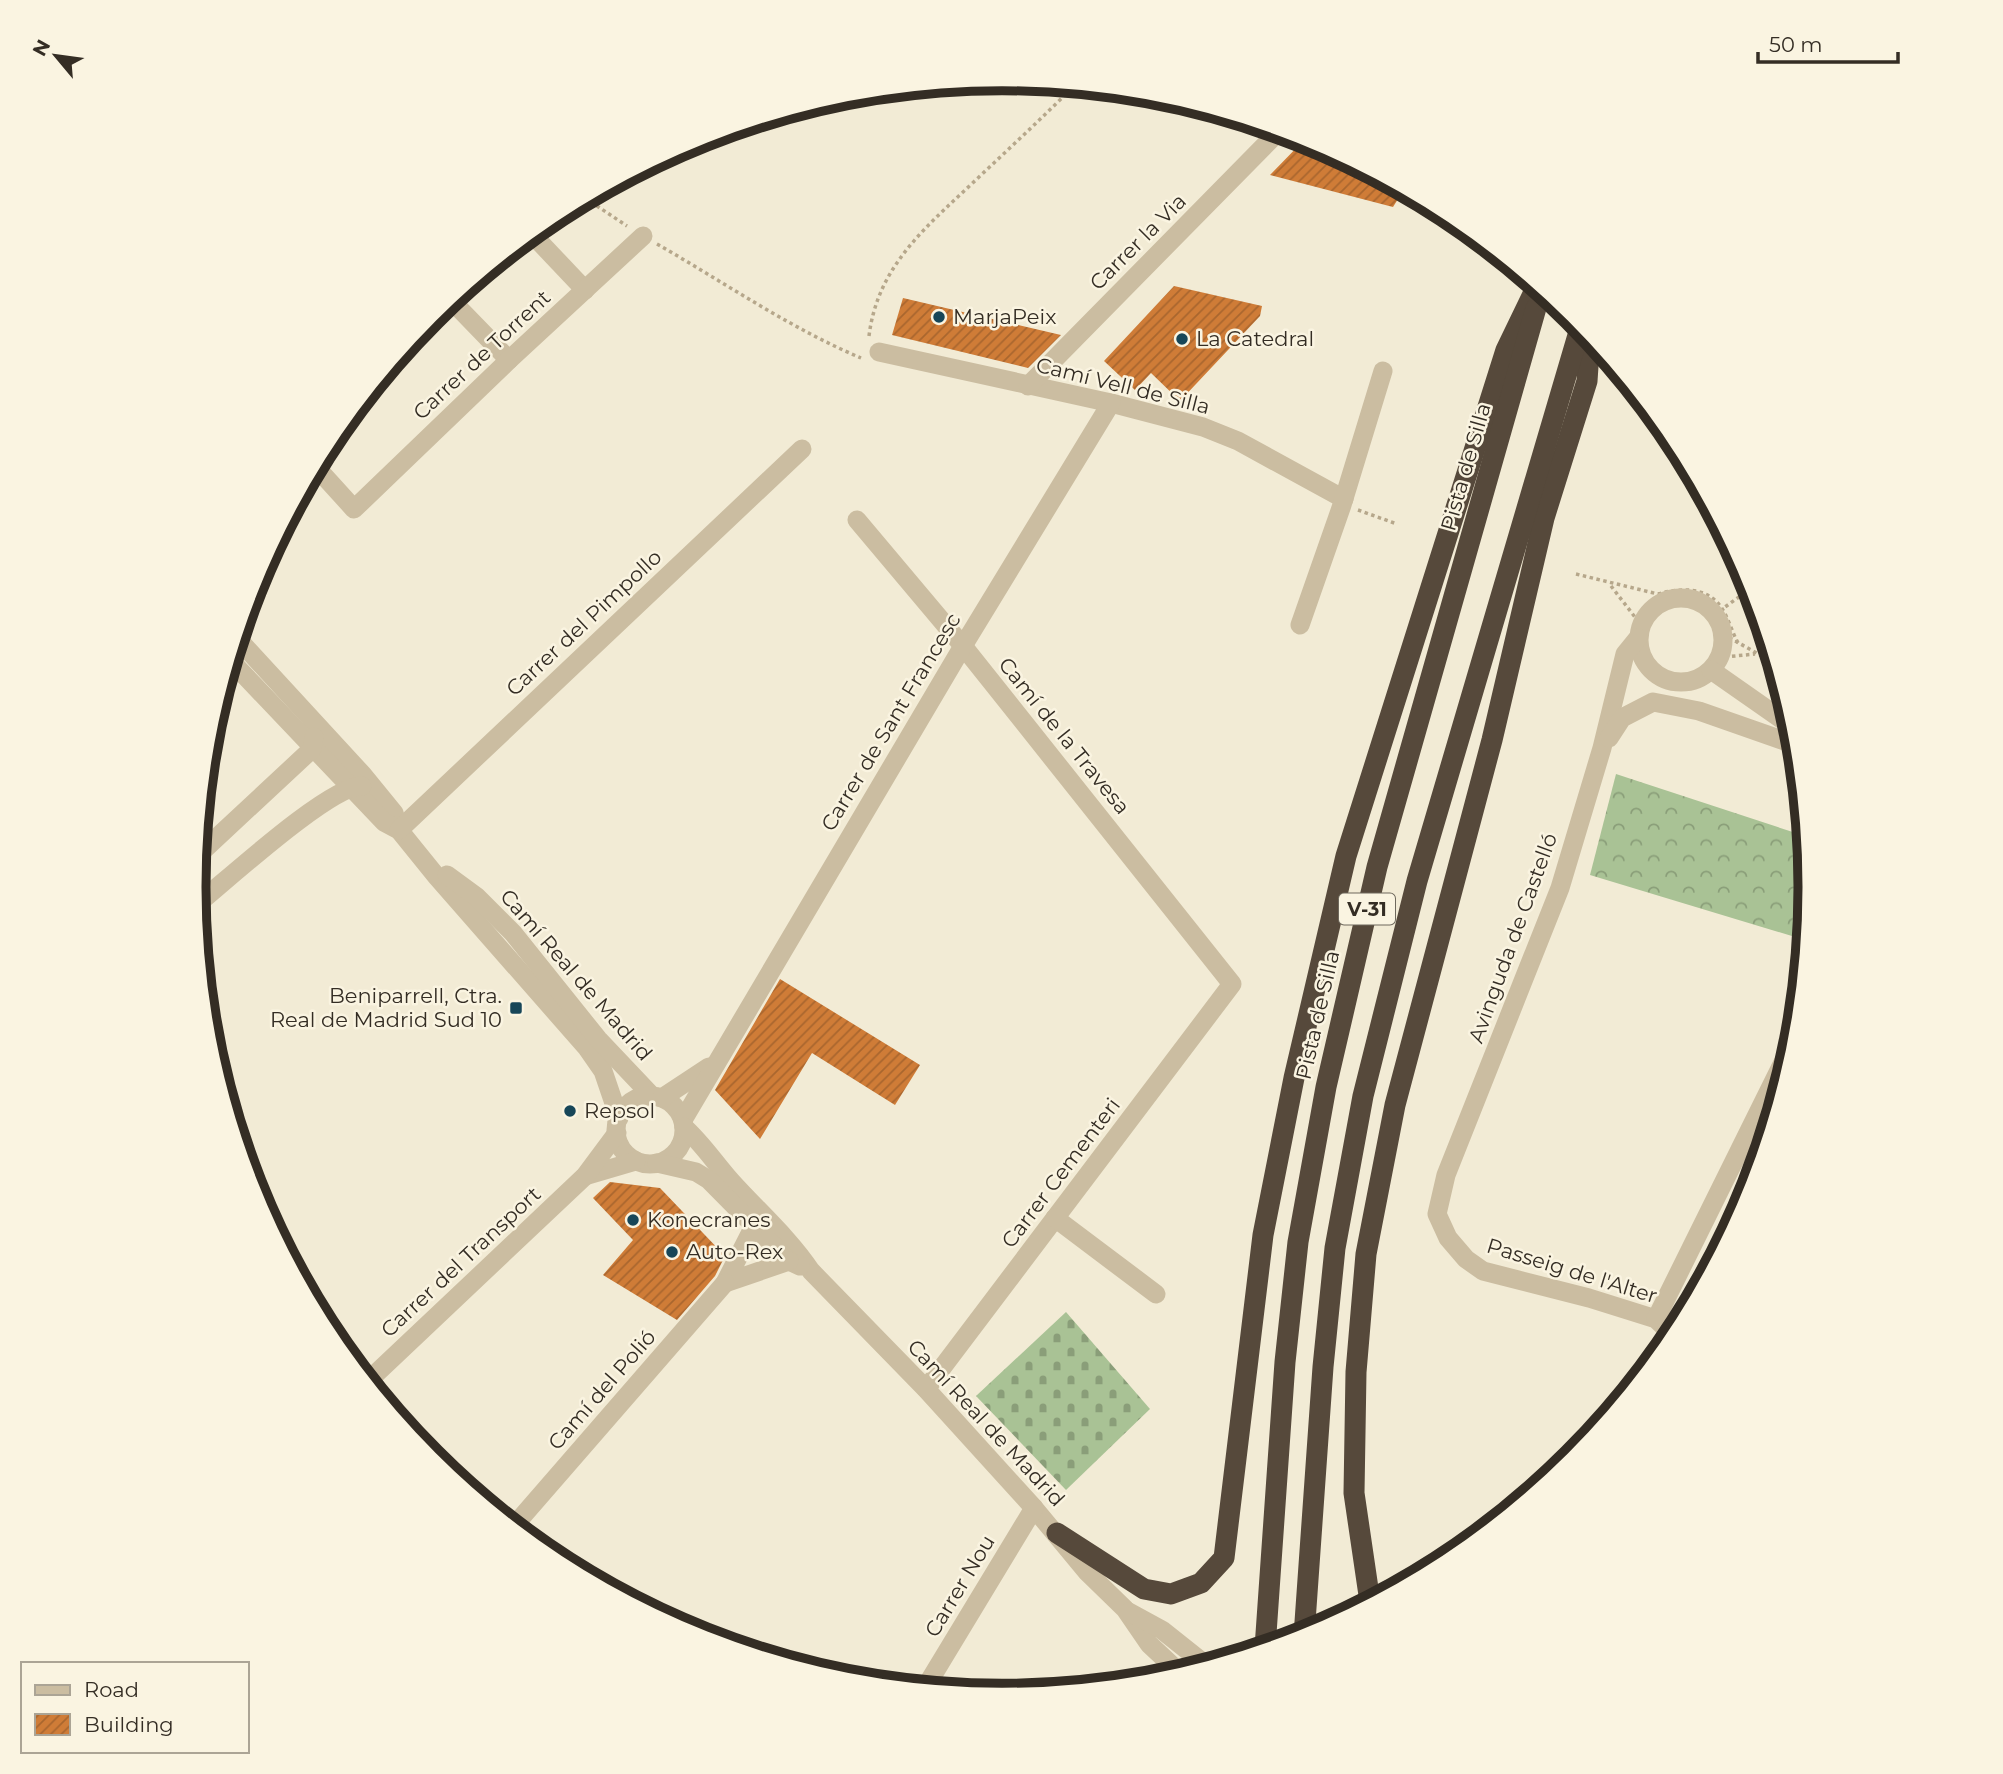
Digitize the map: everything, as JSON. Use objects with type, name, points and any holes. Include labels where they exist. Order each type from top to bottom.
[{"type":"highway","points":[[1057,1533],[1144,1588],[1171,1594],[1201,1583],[1224,1558],[1264,1235],[1294,1078],[1346,856],[1506,350],[1534,297]]},
{"type":"highway","name":"Pista de Silla","points":[[1266,1638],[1285,1362],[1298,1242],[1326,1087],[1377,867],[1536,298]]},
{"type":"highway","name":"V-31","points":[[1305,1622],[1323,1367],[1335,1248],[1363,1096],[1417,881],[1577,338]]},
{"type":"highway","points":[[1369,1593],[1353,1493],[1356,1372],[1366,1254],[1395,1105],[1492,740],[1544,518],[1587,381],[1589,350]]},
{"type":"street","name":"Carrer la Via","points":[[1028,386],[1271,139]]},
{"type":"street","name":"Carrer de Torrent","points":[[322,474],[354,509],[643,236]]},
{"type":"street","points":[[538,240],[585,290]]},
{"type":"street","points":[[458,307],[509,360]]},
{"type":"street","name":"Camí Vell de Silla","points":[[871,355],[1111,403],[1171,418],[1220,433],[1344,499]]},
{"type":"street","points":[[1300,625],[1344,499],[1383,371]]},
{"type":"street","name":"Carrer de Sant Francesc","points":[[683,1124],[713,1065],[1111,403]]},
{"type":"street","name":"Carrer del Pimpollo","points":[[396,822],[802,449]]},
{"type":"street","name":"Camí de la Travesa","points":[[857,520],[963,646],[1232,984]]},
{"type":"street","points":[[1640,631],[1639,650],[1644,662],[1652,671],[1674,682],[1686,682],[1704,676],[1715,664],[1723,646],[1731,639],[1718,612],[1687,598],[1666,596]]},
{"type":"street","name":"Avinguda de Castelló","points":[[1437,1214],[1447,1175],[1560,888],[1602,748],[1625,654],[1649,612],[1666,596]]},
{"type":"street","points":[[243,647],[298,703],[356,780]]},
{"type":"street","points":[[1715,664],[1778,714]]},
{"type":"street","points":[[237,668],[312,749],[356,780]]},
{"type":"street","points":[[1686,682],[1699,711]]},
{"type":"street","points":[[1602,748],[1622,718],[1653,702],[1699,711],[1783,740]]},
{"type":"street","points":[[207,846],[312,749],[314,734],[301,721],[298,703]]},
{"type":"street","points":[[205,897],[298,820],[356,780]]},
{"type":"street","name":"Camí Real de Madrid","points":[[356,780],[396,822],[428,864],[587,1048],[603,1071],[618,1125]]},
{"type":"street","name":"Camí Real de Madrid","points":[[428,864],[477,897],[513,933],[598,1040],[657,1097]]},
{"type":"street","name":"Carrer Cementeri","points":[[926,1389],[1232,984]]},
{"type":"street","name":"Carrer de Sant Francesc","points":[[657,1097],[713,1065]]},
{"type":"street","points":[[1656,1319],[1772,1084]]},
{"type":"street","points":[[657,1097],[675,1107],[683,1124],[680,1146],[674,1154],[657,1163],[646,1164],[636,1161],[623,1149],[618,1125],[632,1102],[657,1097]]},
{"type":"street","name":"Camí Real de Madrid","points":[[683,1124],[709,1157],[797,1251],[811,1271],[926,1389],[1057,1533],[1087,1572],[1125,1609],[1149,1644],[1171,1665]]},
{"type":"street","name":"Carrer del Transport","points":[[373,1376],[585,1176],[618,1125]]},
{"type":"street","name":"Carrer del Transport","points":[[585,1176],[636,1161]]},
{"type":"street","name":"Camí Real de Madrid","points":[[657,1163],[696,1172],[709,1180],[789,1261],[811,1271]]},
{"type":"street","name":"Passeig de l'Alter","points":[[1437,1214],[1448,1238],[1466,1259],[1483,1270],[1656,1319],[1664,1327]]},
{"type":"street","points":[[1055,1218],[1156,1293]]},
{"type":"street","name":"Camí del Polió","points":[[519,1520],[725,1283],[754,1226]]},
{"type":"street","points":[[725,1283],[789,1261]]},
{"type":"street","name":"Carrer Nou","points":[[930,1679],[1034,1508]]},
{"type":"street","name":"Camí Real de Madrid","points":[[1125,1609],[1162,1630],[1198,1658]]},
{"type":"path","points":[[594,204],[744,297],[842,350],[871,355],[868,340],[872,315],[889,274],[911,242],[1066,94]]},
{"type":"path","points":[[1366,513],[1397,524]]},
{"type":"path","points":[[1576,575],[1666,596],[1684,589],[1696,591],[1710,598],[1731,639],[1763,657]]},
{"type":"path","points":[[1609,584],[1640,631]]},
{"type":"path","points":[[1718,612],[1742,595]]},
{"type":"path","points":[[1715,664],[1756,653]]},
{"type":"green space","points":[[1616,774],[1796,833],[1796,937],[1590,875]]},
{"type":"green space","points":[[1066,1312],[1150,1409],[1066,1490],[976,1396]]},
{"type":"building","points":[[1296,148],[1354,173],[1400,198],[1393,207],[1270,175]]},
{"type":"building","name":"La Catedral","points":[[1174,286],[1262,306],[1260,316],[1180,401],[1151,373],[1135,390],[1104,361]]},
{"type":"building","name":"MarjaPeix","points":[[903,298],[1061,335],[1028,368],[892,335]]},
{"type":"building","points":[[780,979],[920,1065],[895,1105],[812,1053],[760,1139],[715,1090]]},
{"type":"building","name":"Auto-Rex","points":[[610,1182],[660,1188],[725,1256],[715,1276],[677,1320],[603,1275],[633,1240],[593,1198]]},
{"type":"place","name":"MarjaPeix","points":[[939,317]]},
{"type":"place","name":"La Catedral","points":[[1182,339]]},
{"type":"place","name":"Beniparrell, Ctra. Real de Madrid Sud 10","points":[[516,1008]]},
{"type":"place","name":"Repsol","points":[[570,1111]]},
{"type":"place","name":"Konecranes","points":[[633,1220]]},
{"type":"place","name":"Auto-Rex","points":[[672,1252]]}]
